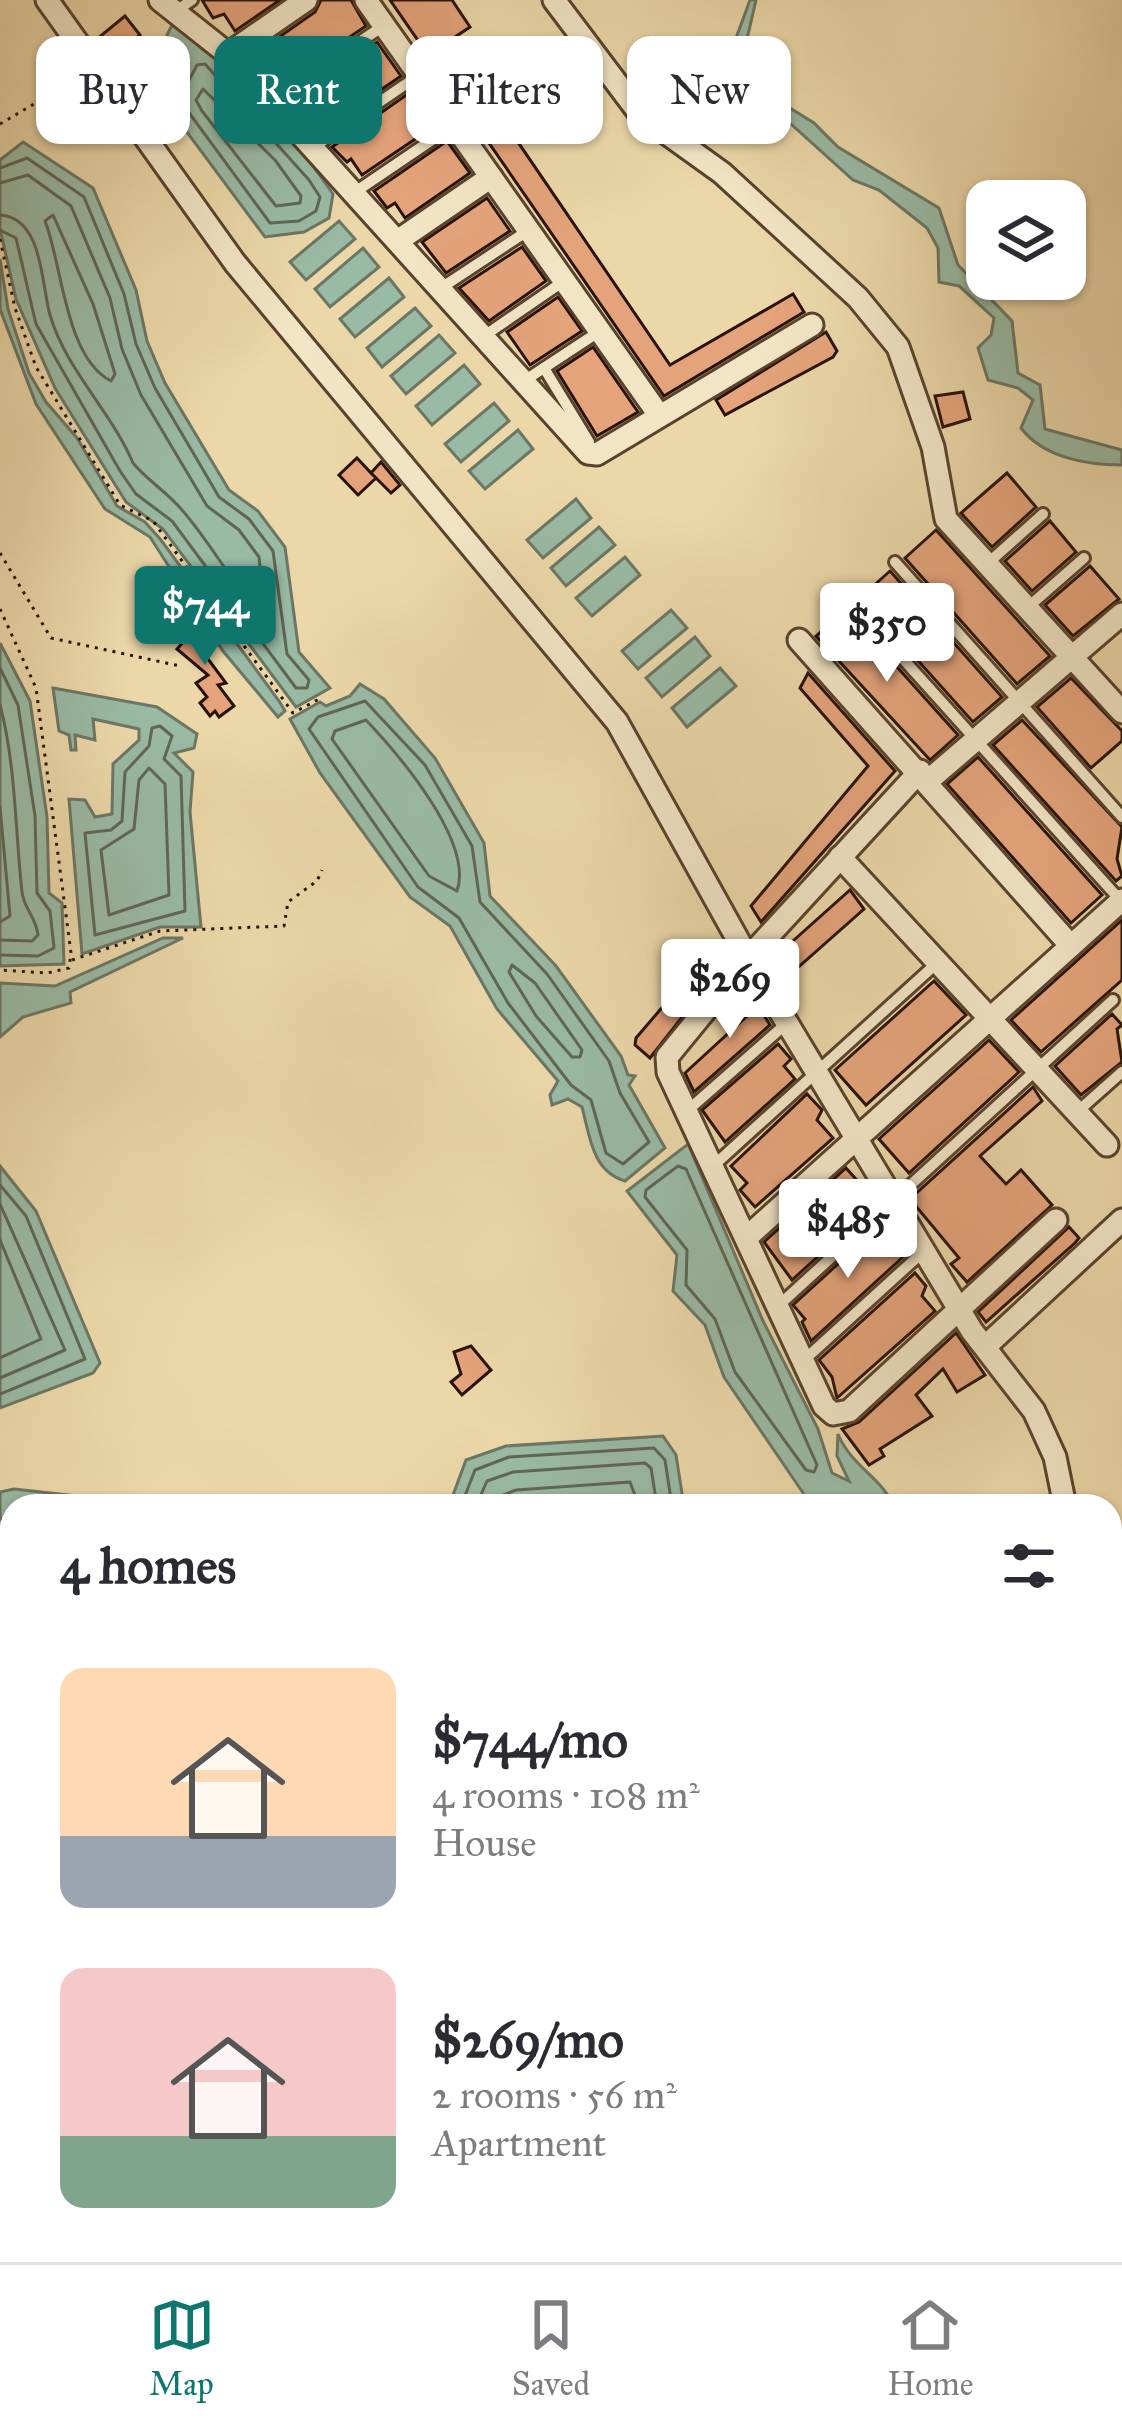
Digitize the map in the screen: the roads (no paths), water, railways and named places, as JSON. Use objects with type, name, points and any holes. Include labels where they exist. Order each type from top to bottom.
[{"type":"street","points":[[47,0],[249,281],[470,550],[588,681],[617,722],[748,958],[959,1309],[1034,1411],[1055,1457],[1063,1494]]},
{"type":"street","points":[[254,36],[306,0]]},
{"type":"street","points":[[366,0],[406,57]]},
{"type":"street","points":[[554,0],[640,114],[722,173],[858,298],[898,347],[923,412],[946,519],[1122,712]]},
{"type":"street","points":[[176,4],[214,41]]},
{"type":"street","points":[[311,144],[588,453],[597,454],[812,325]]},
{"type":"street","points":[[468,144],[659,415]]},
{"type":"street","points":[[399,240],[491,177]]},
{"type":"street","points":[[1056,1220],[845,1413],[827,1409],[686,1112],[667,1057],[840,857],[924,776],[976,740],[1122,614]]},
{"type":"street","points":[[799,640],[1071,946]]},
{"type":"street","points":[[840,857],[1107,1144]]},
{"type":"street","points":[[746,1238],[1122,901]]},
{"type":"street","points":[[987,1345],[1122,1220]]},
{"type":"lane","points":[[369,36],[384,26]]},
{"type":"lane","points":[[314,147],[406,84]]},
{"type":"lane","points":[[355,192],[426,144]]},
{"type":"lane","points":[[441,288],[529,230]]},
{"type":"lane","points":[[484,335],[564,281]]},
{"type":"lane","points":[[524,381],[600,331]]},
{"type":"lane","points":[[544,368],[597,454]]},
{"type":"lane","points":[[986,563],[1042,514]]},
{"type":"lane","points":[[1027,608],[1084,558]]},
{"type":"lane","points":[[895,562],[1122,817]]},
{"type":"lane","points":[[849,599],[1122,901]]},
{"type":"lane","points":[[712,1167],[938,962]]},
{"type":"lane","points":[[778,1306],[1113,1000]]},
{"type":"lane","points":[[686,1112],[788,1023]]},
{"type":"lane","points":[[1077,1112],[1122,1072]]},
{"type":"lane","points":[[803,1361],[924,1251]]},
{"type":"water","points":[[750,0],[756,0],[748,36],[737,36]]},
{"type":"water","points":[[173,23],[190,36],[168,36]]},
{"type":"water","points":[[190,36],[214,57],[214,144],[295,144],[333,194],[329,218],[304,232],[265,237],[190,136]]},
{"type":"water","points":[[791,109],[838,147],[939,208],[958,265],[966,273],[966,292],[939,282],[938,248],[927,228],[879,190],[853,180],[791,124]]},
{"type":"water","points":[[23,142],[93,188],[136,290],[147,341],[165,383],[229,490],[258,511],[285,547],[299,652],[330,688],[296,707],[163,529],[126,502],[55,388],[16,299],[0,229],[0,160]]},
{"type":"water","points":[[339,221],[355,239],[306,280],[290,262]]},
{"type":"water","points":[[363,248],[379,267],[330,307],[315,289]]},
{"type":"water","points":[[0,259],[8,309],[29,373],[46,402],[77,438],[117,506],[145,522],[161,540],[279,701],[285,711],[278,717],[223,651],[150,537],[105,509],[36,404],[0,309]]},
{"type":"water","points":[[389,278],[404,297],[355,337],[340,319]]},
{"type":"water","points":[[974,300],[992,300],[1012,321],[1018,373],[1040,385],[1045,429],[1122,450],[1122,465],[1066,457],[1041,446],[1021,428],[1033,400],[1018,388],[988,380],[978,348],[991,335],[994,318]]},
{"type":"water","points":[[415,308],[431,326],[382,367],[367,348]]},
{"type":"water","points":[[439,335],[455,353],[406,394],[391,376]]},
{"type":"water","points":[[464,365],[480,384],[432,425],[416,406]]},
{"type":"water","points":[[494,403],[509,421],[461,462],[445,444]]},
{"type":"water","points":[[518,430],[533,449],[485,489],[469,471]]},
{"type":"water","points":[[576,499],[591,518],[543,558],[527,540]]},
{"type":"water","points":[[599,527],[615,545],[566,586],[551,568]]},
{"type":"water","points":[[625,557],[640,575],[592,616],[576,598]]},
{"type":"water","points":[[671,610],[687,628],[638,669],[622,651]]},
{"type":"water","points":[[695,637],[710,656],[662,697],[646,678]]},
{"type":"water","points":[[0,643],[30,701],[47,817],[49,893],[62,903],[64,964],[0,966]]},
{"type":"water","points":[[720,668],[736,686],[687,727],[672,708]]},
{"type":"water","points":[[360,684],[384,699],[435,758],[484,843],[490,896],[556,966],[621,1056],[628,1075],[635,1076],[629,1085],[665,1148],[625,1181],[599,1161],[582,1107],[568,1099],[552,1105],[550,1095],[558,1081],[497,1009],[450,926],[410,897],[320,773],[290,719],[320,702],[326,706],[350,696]]},
{"type":"water","points":[[53,688],[157,707],[197,734],[194,748],[174,753],[193,772],[190,812],[201,927],[160,927],[82,954],[69,799],[85,800],[95,817],[112,814],[113,764],[139,740],[139,729],[93,719],[95,740],[75,735],[76,750],[71,750],[69,735],[59,731]]},
{"type":"water","points":[[163,938],[183,938],[70,992],[71,1003],[23,1017],[0,1037],[0,983],[55,986]]},
{"type":"water","points":[[688,1144],[763,1321],[818,1429],[832,1473],[849,1481],[837,1456],[838,1434],[850,1455],[886,1494],[804,1494],[724,1377],[705,1325],[673,1291],[677,1255],[627,1191]]},
{"type":"water","points":[[0,1166],[36,1211],[100,1363],[93,1373],[0,1408]]},
{"type":"water","points":[[663,1436],[676,1455],[682,1494],[453,1494],[466,1460],[506,1446]]},
{"type":"water","points":[[14,1489],[58,1494],[0,1494]]}]
